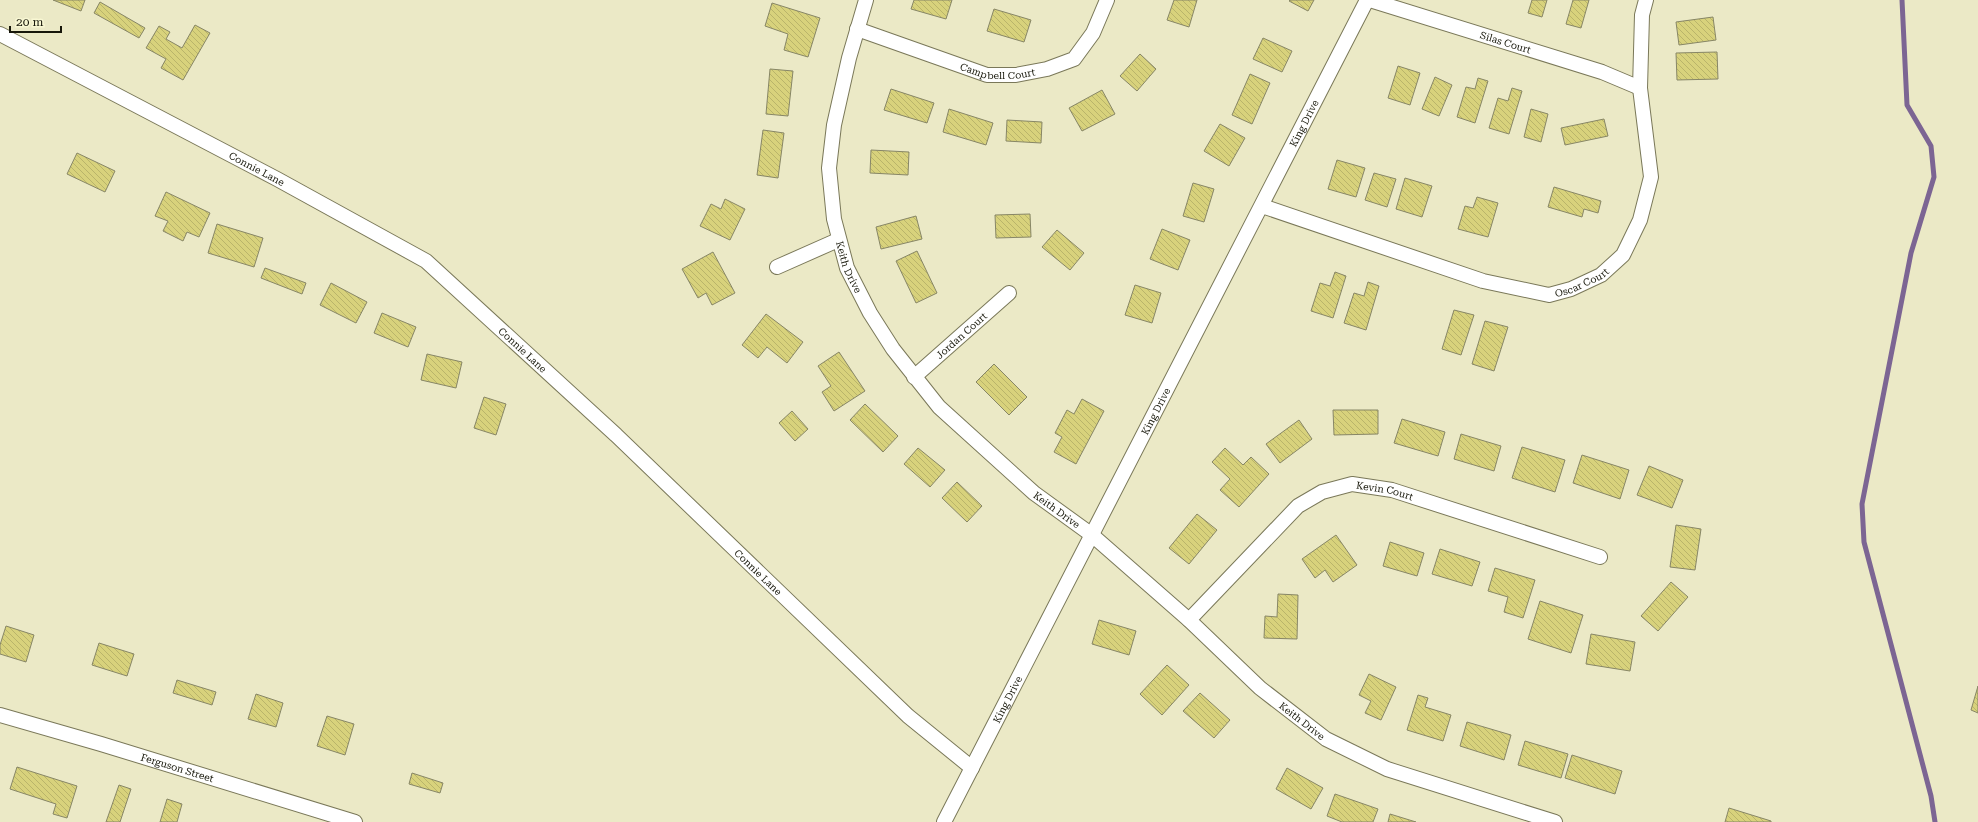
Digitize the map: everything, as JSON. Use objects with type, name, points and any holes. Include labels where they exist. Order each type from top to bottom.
[{"type":"street","name":"Keith Drive","points":[[866,0],[857,29],[834,125],[830,168],[834,219],[838,240],[847,268],[870,313],[914,377],[939,407],[1034,493],[1092,534],[1189,620],[1260,688],[1326,739],[1387,769],[1555,822]]},
{"type":"street","name":"Campbell Court","points":[[857,29],[987,75],[1016,75],[1048,69],[1074,58],[1093,33],[1107,0]]},
{"type":"street","name":"King Drive","points":[[944,822],[1367,0]]},
{"type":"street","name":"Silas Court","points":[[1370,0],[1602,72],[1640,88]]},
{"type":"street","name":"Oscar Court","points":[[1262,206],[1483,281],[1549,295],[1571,289],[1600,275],[1623,255],[1640,220],[1651,177],[1640,88],[1642,15],[1646,0]]},
{"type":"street","name":"Connie Lane","points":[[0,34],[277,179],[426,261],[616,435],[908,716],[972,768]]},
{"type":"street","points":[[777,267],[838,240]]},
{"type":"street","name":"Jordan Court","points":[[914,377],[1009,293]]},
{"type":"street","name":"Kevin Court","points":[[1189,620],[1298,506],[1322,492],[1352,484],[1392,490],[1600,557]]},
{"type":"street","name":"Ferguson Street","points":[[0,715],[101,744],[355,822]]},
{"type":"building","points":[[53,0],[85,0],[81,11]]},
{"type":"building","points":[[914,0],[952,0],[946,19],[911,9]]},
{"type":"building","points":[[1174,0],[1197,0],[1189,27],[1167,20]]},
{"type":"building","points":[[1314,0],[1308,11],[1289,1]]},
{"type":"building","points":[[1532,0],[1547,0],[1542,17],[1528,13]]},
{"type":"building","points":[[1573,0],[1589,0],[1581,28],[1566,24]]},
{"type":"building","points":[[100,2],[145,28],[139,38],[94,13]]},
{"type":"building","points":[[772,3],[820,18],[808,57],[784,50],[788,34],[765,26]]},
{"type":"building","points":[[994,9],[1031,20],[1024,42],[987,31]]},
{"type":"building","points":[[1713,17],[1716,40],[1679,45],[1676,22]]},
{"type":"building","points":[[195,25],[210,33],[183,80],[161,68],[166,59],[146,48],[159,26],[170,32],[166,39],[182,48]]},
{"type":"building","points":[[1263,38],[1292,51],[1282,72],[1253,59]]},
{"type":"building","points":[[1717,52],[1718,79],[1677,80],[1676,53]]},
{"type":"building","points":[[1140,54],[1156,69],[1137,91],[1120,76]]},
{"type":"building","points":[[1398,66],[1420,73],[1410,105],[1388,98]]},
{"type":"building","points":[[770,69],[793,71],[788,116],[766,114]]},
{"type":"building","points":[[1250,74],[1270,83],[1252,124],[1232,115]]},
{"type":"building","points":[[1435,77],[1452,85],[1439,116],[1422,109]]},
{"type":"building","points":[[1478,78],[1488,81],[1475,123],[1457,117],[1466,87],[1475,89]]},
{"type":"building","points":[[1512,88],[1522,91],[1509,134],[1489,128],[1498,98],[1508,101]]},
{"type":"building","points":[[891,89],[934,103],[927,123],[884,110]]},
{"type":"building","points":[[1102,90],[1115,114],[1082,131],[1069,108]]},
{"type":"building","points":[[949,109],[993,123],[986,145],[943,132]]},
{"type":"building","points":[[1531,109],[1548,114],[1541,142],[1524,137]]},
{"type":"building","points":[[1604,119],[1608,136],[1565,145],[1561,128]]},
{"type":"building","points":[[1007,120],[1042,122],[1041,143],[1006,141]]},
{"type":"building","points":[[1220,124],[1245,138],[1229,166],[1204,151]]},
{"type":"building","points":[[763,130],[784,133],[778,178],[757,175]]},
{"type":"building","points":[[871,150],[909,152],[908,175],[870,173]]},
{"type":"building","points":[[77,153],[115,171],[105,192],[67,174]]},
{"type":"building","points":[[1337,160],[1365,168],[1356,197],[1328,189]]},
{"type":"building","points":[[1374,173],[1396,179],[1387,207],[1365,200]]},
{"type":"building","points":[[1405,178],[1432,186],[1422,217],[1396,209]]},
{"type":"building","points":[[1193,183],[1214,189],[1204,222],[1183,216]]},
{"type":"building","points":[[1554,187],[1601,201],[1598,213],[1584,209],[1582,217],[1548,207]]},
{"type":"building","points":[[166,192],[210,213],[199,237],[187,232],[183,241],[163,231],[168,221],[155,216]]},
{"type":"building","points":[[1477,197],[1498,203],[1488,237],[1458,229],[1465,206],[1473,208]]},
{"type":"building","points":[[725,199],[745,209],[730,240],[700,226],[711,204],[721,209]]},
{"type":"building","points":[[1030,214],[1031,237],[996,238],[995,215]]},
{"type":"building","points":[[916,216],[922,239],[881,249],[876,227]]},
{"type":"building","points":[[217,224],[263,238],[254,267],[208,253]]},
{"type":"building","points":[[1162,229],[1190,240],[1178,270],[1150,259]]},
{"type":"building","points":[[1057,230],[1084,253],[1070,270],[1042,247]]},
{"type":"building","points":[[917,251],[937,293],[916,303],[896,261]]},
{"type":"building","points":[[713,252],[735,293],[712,305],[706,293],[698,298],[682,269]]},
{"type":"building","points":[[265,268],[306,283],[302,294],[261,278]]},
{"type":"building","points":[[1335,272],[1346,276],[1333,318],[1311,311],[1320,283],[1330,286]]},
{"type":"building","points":[[1368,282],[1379,286],[1366,330],[1344,323],[1354,293],[1364,296]]},
{"type":"building","points":[[331,283],[367,302],[356,323],[320,305]]},
{"type":"building","points":[[1135,285],[1161,293],[1152,323],[1125,315]]},
{"type":"building","points":[[1454,310],[1474,315],[1461,355],[1442,349]]},
{"type":"building","points":[[382,313],[416,327],[408,347],[374,333]]},
{"type":"building","points":[[766,314],[803,342],[787,363],[767,347],[758,358],[742,345]]},
{"type":"building","points":[[1485,321],[1508,327],[1494,371],[1472,364]]},
{"type":"building","points":[[839,352],[865,391],[834,411],[822,392],[831,386],[818,366]]},
{"type":"building","points":[[427,354],[462,362],[456,388],[421,380]]},
{"type":"building","points":[[994,364],[1027,397],[1009,415],[976,382]]},
{"type":"building","points":[[484,397],[506,404],[496,435],[474,428]]},
{"type":"building","points":[[1082,399],[1104,411],[1076,464],[1054,452],[1062,437],[1055,433],[1067,410],[1074,414]]},
{"type":"building","points":[[865,404],[898,436],[883,452],[850,420]]},
{"type":"building","points":[[1333,410],[1378,410],[1378,434],[1334,435]]},
{"type":"building","points":[[792,411],[808,429],[795,441],[779,423]]},
{"type":"building","points":[[1402,419],[1445,432],[1438,456],[1394,443]]},
{"type":"building","points":[[1299,420],[1312,439],[1280,463],[1266,444]]},
{"type":"building","points":[[1461,434],[1501,446],[1494,471],[1454,459]]},
{"type":"building","points":[[1522,447],[1565,460],[1555,492],[1512,478]]},
{"type":"building","points":[[918,448],[945,470],[930,487],[904,464]]},
{"type":"building","points":[[1225,448],[1243,465],[1251,457],[1269,474],[1239,507],[1220,490],[1230,479],[1212,462]]},
{"type":"building","points":[[1582,455],[1629,470],[1620,499],[1573,483]]},
{"type":"building","points":[[1649,466],[1683,480],[1672,508],[1637,495]]},
{"type":"building","points":[[957,482],[982,506],[967,522],[942,498]]},
{"type":"building","points":[[1197,514],[1217,530],[1189,564],[1169,548]]},
{"type":"building","points":[[1676,525],[1701,529],[1695,570],[1670,567]]},
{"type":"building","points":[[1336,535],[1357,565],[1333,582],[1325,570],[1315,578],[1302,559]]},
{"type":"building","points":[[1390,542],[1424,553],[1417,576],[1383,566]]},
{"type":"building","points":[[1440,549],[1480,562],[1472,586],[1432,574]]},
{"type":"building","points":[[1495,568],[1535,580],[1523,618],[1504,612],[1508,597],[1488,591]]},
{"type":"building","points":[[1671,582],[1688,597],[1658,631],[1641,616]]},
{"type":"building","points":[[1278,594],[1298,595],[1297,639],[1264,638],[1265,616],[1277,617]]},
{"type":"building","points":[[1540,601],[1583,615],[1571,653],[1528,639]]},
{"type":"building","points":[[1099,620],[1136,631],[1129,655],[1092,644]]},
{"type":"building","points":[[6,626],[34,635],[26,662],[0,654],[0,645]]},
{"type":"building","points":[[1591,634],[1635,642],[1630,671],[1586,664]]},
{"type":"building","points":[[99,643],[134,654],[127,676],[92,665]]},
{"type":"building","points":[[1167,665],[1189,685],[1162,715],[1140,694]]},
{"type":"building","points":[[1369,674],[1396,687],[1381,720],[1365,713],[1371,701],[1359,695]]},
{"type":"building","points":[[177,680],[216,692],[212,705],[173,693]]},
{"type":"building","points":[[1978,686],[1978,713],[1971,710]]},
{"type":"building","points":[[1200,693],[1230,720],[1214,738],[1183,711]]},
{"type":"building","points":[[256,694],[283,703],[276,727],[248,719]]},
{"type":"building","points":[[1418,695],[1428,698],[1425,707],[1451,715],[1443,741],[1407,730]]},
{"type":"building","points":[[327,716],[354,724],[345,755],[317,746]]},
{"type":"building","points":[[1467,722],[1511,735],[1504,760],[1460,746]]},
{"type":"building","points":[[1525,741],[1568,754],[1561,778],[1518,765]]},
{"type":"building","points":[[1572,755],[1622,771],[1615,794],[1565,778]]},
{"type":"building","points":[[17,767],[77,786],[67,818],[53,814],[56,804],[10,789]]},
{"type":"building","points":[[1287,768],[1323,788],[1311,809],[1276,789]]},
{"type":"building","points":[[412,773],[443,783],[440,793],[409,784]]},
{"type":"building","points":[[119,785],[131,789],[120,822],[106,822]]},
{"type":"building","points":[[1335,794],[1378,809],[1373,822],[1342,822],[1327,816]]},
{"type":"building","points":[[167,799],[182,804],[177,822],[160,822]]},
{"type":"building","points":[[1729,808],[1771,821],[1771,822],[1725,822]]},
{"type":"building","points":[[1390,814],[1416,822],[1388,822]]},
{"type":"waterway","points":[[1902,0],[1907,105],[1931,146],[1934,177],[1911,253],[1862,504],[1864,542],[1931,796],[1935,822]]}]
